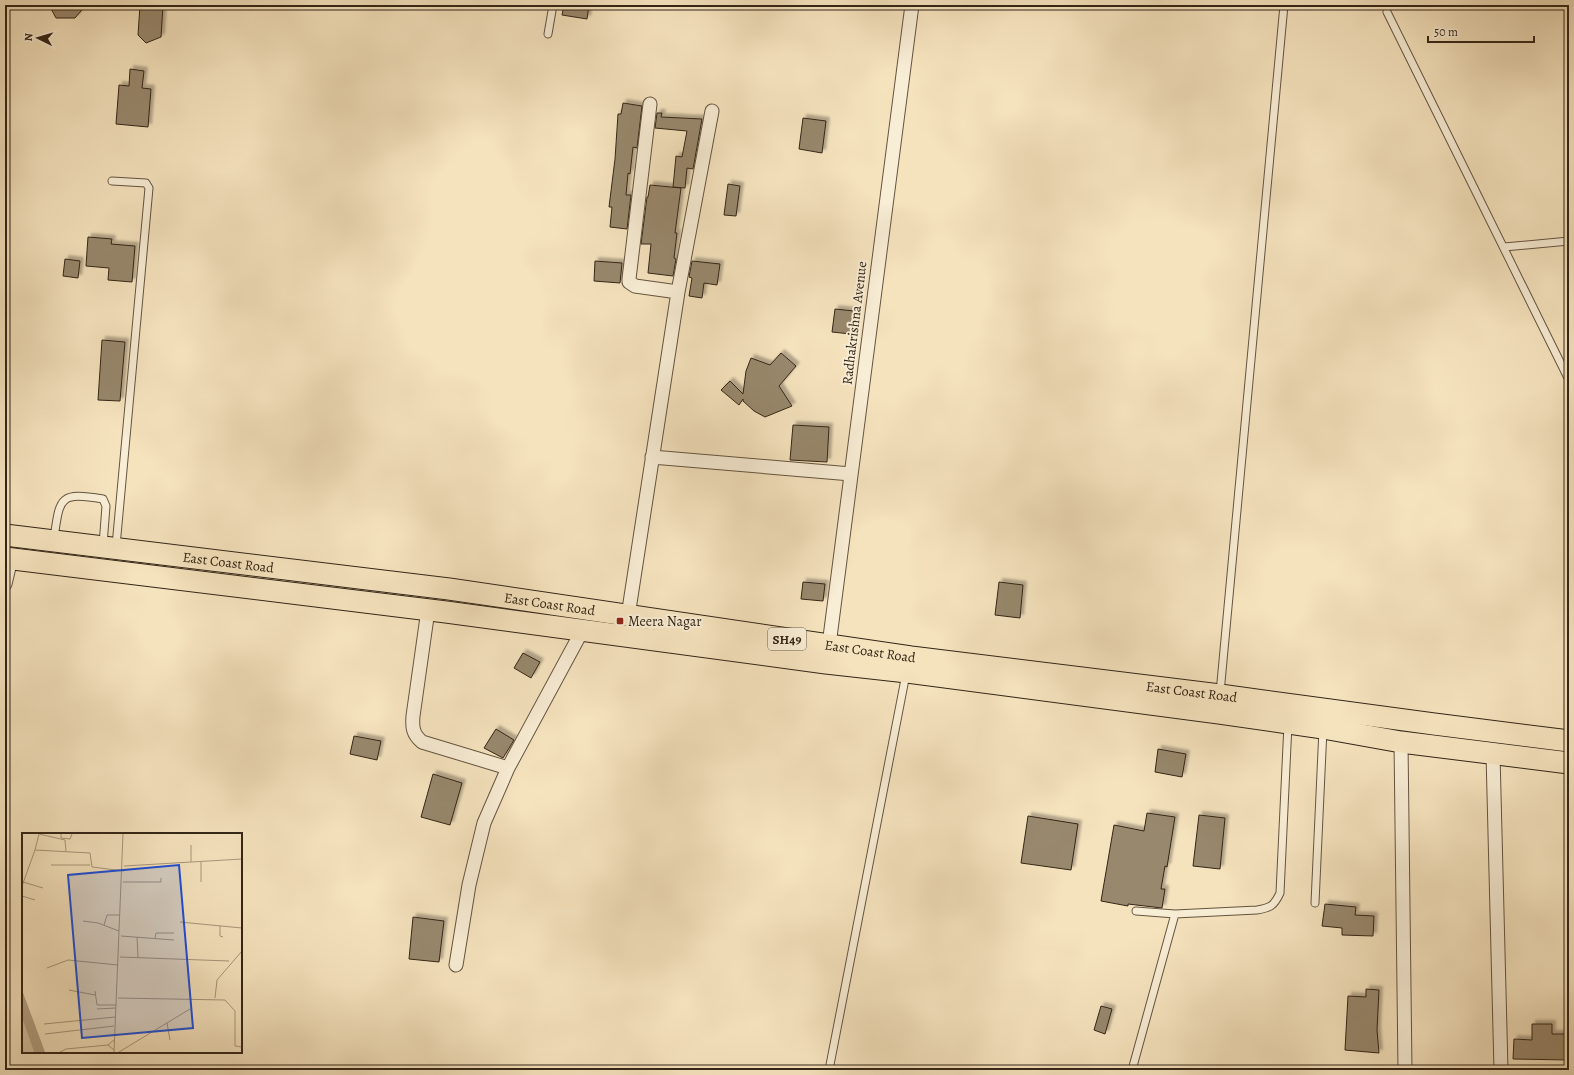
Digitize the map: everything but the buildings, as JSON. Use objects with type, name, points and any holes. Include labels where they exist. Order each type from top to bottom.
[{"type":"main road","name":"East Coast Road","points":[[10,547],[54,541],[449,589],[829,645],[1569,741]]},
{"type":"main road","name":"East Coast Road","points":[[10,547],[428,610],[1288,723],[1401,742],[1569,763]]},
{"type":"street","name":"Radhakrishna Avenue","points":[[829,645],[912,5]]},
{"type":"street","points":[[650,104],[628,279],[632,285],[635,286],[678,292]]},
{"type":"street","points":[[628,616],[678,292],[712,111]]},
{"type":"street","points":[[652,457],[851,474]]},
{"type":"street","points":[[5,584],[10,547]]},
{"type":"street","points":[[428,610],[413,716],[412,729],[415,736],[422,742],[508,768]]},
{"type":"street","points":[[456,965],[469,885],[484,822],[508,768],[582,630]]},
{"type":"street","points":[[1401,742],[1405,1070]]},
{"type":"street","points":[[1493,754],[1501,1070]]},
{"type":"lane","points":[[548,34],[553,5]]},
{"type":"lane","points":[[1220,695],[1284,5]]},
{"type":"lane","points":[[1387,12],[1569,380]]},
{"type":"lane","points":[[109,547],[148,188],[146,183],[112,181]]},
{"type":"lane","points":[[1504,247],[1569,241]]},
{"type":"lane","points":[[54,541],[57,518],[63,500],[68,497],[86,497],[105,501],[106,527],[109,547]]},
{"type":"lane","points":[[829,1070],[907,672]]},
{"type":"lane","points":[[1136,911],[1175,914],[1257,910],[1269,908],[1276,902],[1280,894],[1288,723]]},
{"type":"lane","points":[[1315,903],[1323,728]]},
{"type":"lane","points":[[1132,1070],[1175,914]]},
{"type":"place","name":"Meera Nagar","points":[[620,621]]}]
